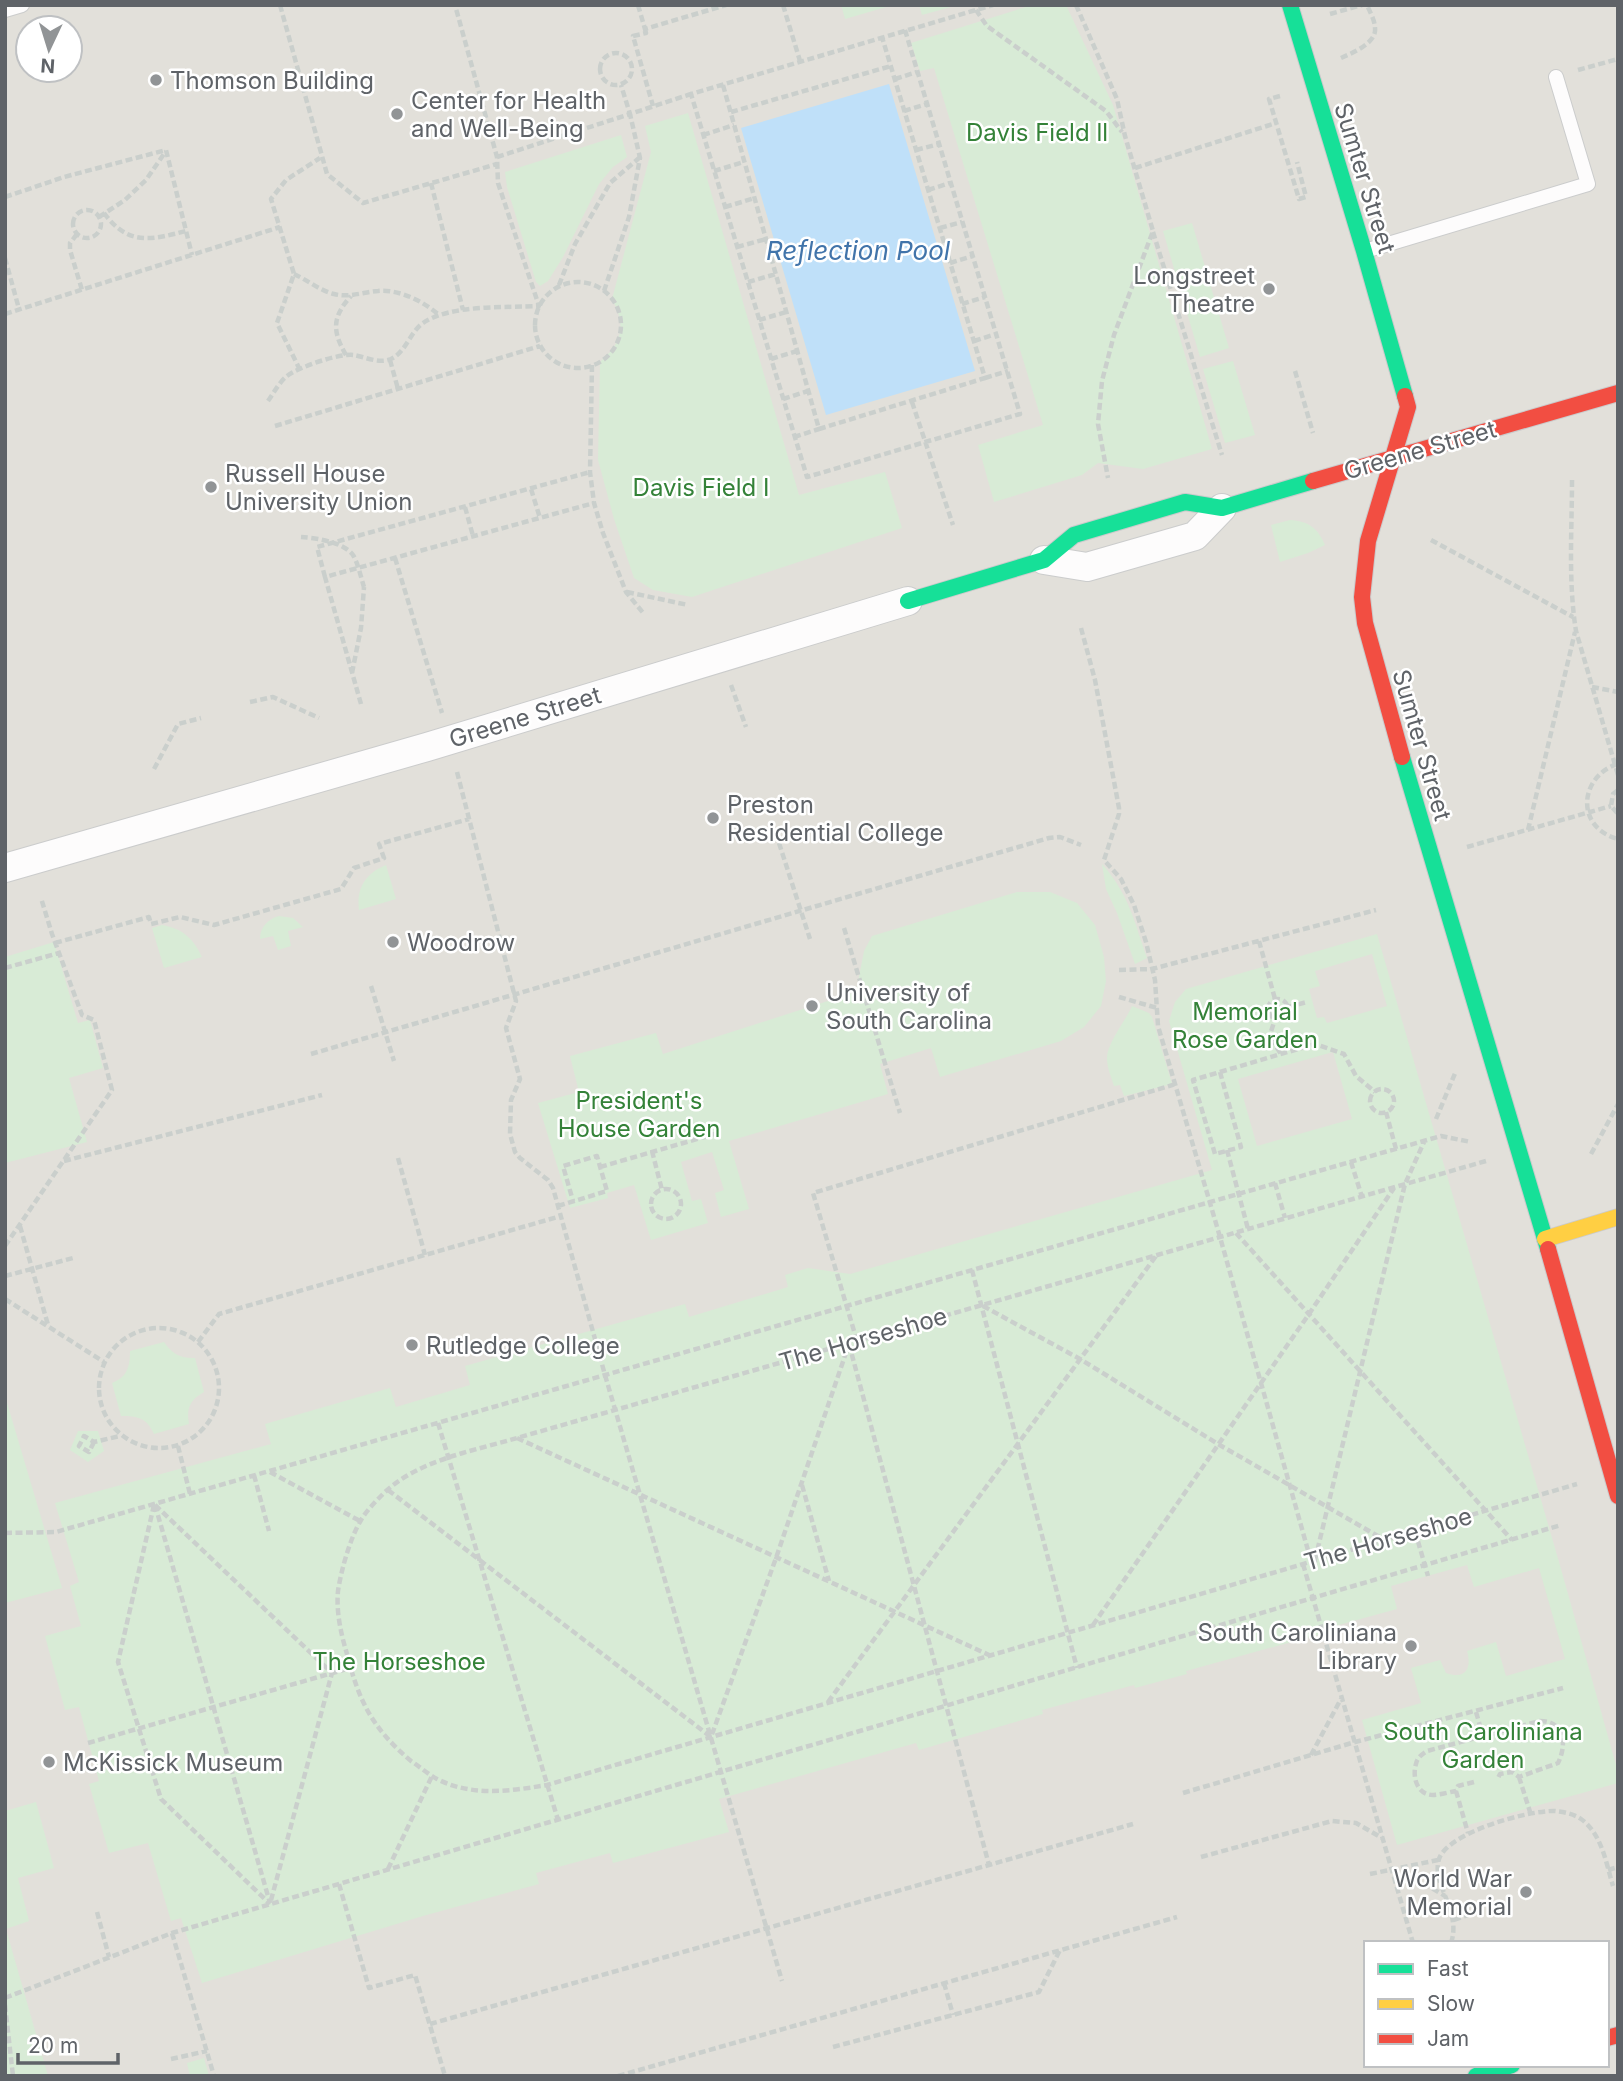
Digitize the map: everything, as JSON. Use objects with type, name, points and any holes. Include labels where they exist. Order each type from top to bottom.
[{"type":"street","name":"Sumter Street","points":[[1290,5],[1408,407],[1368,541],[1362,597],[1365,623],[1392,724],[1545,1239],[1618,1496]]},
{"type":"street","name":"Greene Street","points":[[5,869],[427,747],[1044,560],[1087,567],[1195,536],[1222,508],[1618,393]]},
{"type":"street","points":[[1545,1239],[1618,1217]]},
{"type":"street","points":[[1476,2076],[1505,2067]]},
{"type":"lane","points":[[5,10],[22,5]]},
{"type":"lane","points":[[1364,251],[1588,184],[1556,77]]},
{"type":"path","points":[[280,5],[327,174],[363,203],[497,164]]},
{"type":"path","points":[[456,5],[497,157],[498,183],[539,306]]},
{"type":"path","points":[[638,5],[646,33],[633,36],[653,106]]},
{"type":"path","points":[[645,29],[726,5]]},
{"type":"path","points":[[783,5],[800,61]]},
{"type":"path","points":[[497,157],[691,94],[993,5]]},
{"type":"path","points":[[1076,5],[1117,99],[1153,231],[1222,455]]},
{"type":"path","points":[[1326,15],[1365,5],[1376,29],[1373,37],[1358,50],[1340,59]]},
{"type":"path","points":[[976,10],[987,26],[1106,111],[1125,135]]},
{"type":"path","points":[[1373,21],[1381,18]]},
{"type":"path","points":[[691,94],[807,477],[1020,414],[905,30]]},
{"type":"path","points":[[882,37],[985,378]]},
{"type":"path","points":[[612,53],[623,53],[633,67],[630,78],[621,85],[611,85],[601,74],[600,63],[612,53]]},
{"type":"path","points":[[1556,77],[1618,59]]},
{"type":"path","points":[[731,112],[891,66]]},
{"type":"path","points":[[895,79],[917,72]]},
{"type":"path","points":[[604,292],[629,217],[640,158],[621,85]]},
{"type":"path","points":[[723,85],[819,429]]},
{"type":"path","points":[[1281,95],[1269,99],[1299,199],[1306,197],[1294,152]]},
{"type":"path","points":[[904,111],[927,104]]},
{"type":"path","points":[[1135,168],[1276,123]]},
{"type":"path","points":[[703,135],[734,125]]},
{"type":"path","points":[[916,150],[939,144]]},
{"type":"path","points":[[5,197],[64,177],[166,150]]},
{"type":"path","points":[[102,215],[125,200],[146,180],[166,150]]},
{"type":"path","points":[[166,150],[192,255]]},
{"type":"path","points":[[300,370],[277,323],[294,274],[271,199],[286,180],[321,157]]},
{"type":"path","points":[[559,286],[575,244],[610,183],[640,158]]},
{"type":"path","points":[[714,170],[744,162]]},
{"type":"path","points":[[431,183],[463,310]]},
{"type":"path","points":[[928,190],[951,183]]},
{"type":"path","points":[[725,207],[755,198]]},
{"type":"path","points":[[102,215],[101,226],[96,235],[87,239],[74,232],[72,223],[80,211],[88,210],[102,215],[115,228],[133,237],[156,237],[186,230]]},
{"type":"path","points":[[940,228],[962,222]]},
{"type":"path","points":[[5,314],[280,227]]},
{"type":"path","points":[[1108,478],[1098,424],[1102,381],[1114,335],[1153,231]]},
{"type":"path","points":[[77,234],[70,243],[70,250],[82,290]]},
{"type":"path","points":[[737,247],[766,239]]},
{"type":"path","points":[[950,263],[973,256]]},
{"type":"path","points":[[5,258],[19,309]]},
{"type":"path","points":[[294,274],[334,295],[381,291],[402,294],[439,315]]},
{"type":"path","points":[[748,282],[776,274]]},
{"type":"path","points":[[573,282],[588,283],[604,292],[619,311],[621,326],[611,353],[600,362],[573,368],[560,365],[548,357],[540,346],[534,319],[547,294],[559,286],[573,282]]},
{"type":"path","points":[[345,355],[337,339],[336,323],[344,304],[352,295]]},
{"type":"path","points":[[962,304],[985,297]]},
{"type":"path","points":[[268,401],[286,376],[318,362],[345,355],[382,361],[390,359],[407,344],[420,324],[439,315],[463,310],[539,306]]},
{"type":"path","points":[[759,320],[786,312]]},
{"type":"path","points":[[974,341],[996,334]]},
{"type":"path","points":[[275,426],[540,346]]},
{"type":"path","points":[[771,359],[797,351]]},
{"type":"path","points":[[390,359],[398,389]]},
{"type":"path","points":[[592,365],[590,472],[594,503],[626,592],[643,614]]},
{"type":"path","points":[[794,437],[1008,371]]},
{"type":"path","points":[[1295,371],[1312,433]]},
{"type":"path","points":[[783,399],[808,391]]},
{"type":"path","points":[[912,401],[953,525]]},
{"type":"path","points":[[361,704],[317,547],[590,472]]},
{"type":"path","points":[[1572,480],[1573,617],[1618,775]]},
{"type":"path","points":[[531,488],[540,518]]},
{"type":"path","points":[[325,577],[594,503]]},
{"type":"path","points":[[465,507],[473,536]]},
{"type":"path","points":[[301,537],[318,538],[342,547],[353,555],[364,587],[364,600],[352,674]]},
{"type":"path","points":[[1432,540],[1573,617]]},
{"type":"path","points":[[396,558],[442,714]]},
{"type":"path","points":[[626,592],[688,605]]},
{"type":"path","points":[[1081,628],[1095,680],[1119,808],[1104,860],[1121,879],[1134,905],[1157,991],[1158,1026],[1313,1561]]},
{"type":"path","points":[[1528,830],[1576,631]]},
{"type":"path","points":[[722,657],[746,727]]},
{"type":"path","points":[[1592,687],[1618,692]]},
{"type":"path","points":[[250,702],[273,696],[319,718]]},
{"type":"path","points":[[154,769],[178,724],[201,718]]},
{"type":"path","points":[[1616,764],[1603,770],[1595,778],[1587,801],[1588,812],[1594,823],[1602,832],[1618,839]]},
{"type":"path","points":[[457,772],[516,1001],[506,1028],[520,1079],[511,1101],[510,1134],[520,1158],[548,1180],[553,1188],[615,1410],[782,1980]]},
{"type":"path","points":[[1611,806],[1613,794],[1618,790]]},
{"type":"path","points":[[1467,847],[1611,806]]},
{"type":"path","points":[[1611,806],[1618,814]]},
{"type":"path","points":[[55,943],[149,917],[151,924],[180,917],[214,925],[341,889],[354,868],[384,858],[379,844],[470,819]]},
{"type":"path","points":[[311,1054],[1049,838],[1060,837],[1081,845]]},
{"type":"path","points":[[779,843],[810,939]]},
{"type":"path","points":[[5,1246],[112,1090],[94,1020],[82,1015],[41,898]]},
{"type":"path","points":[[1119,970],[1152,969],[1376,910]]},
{"type":"path","points":[[845,928],[900,1113]]},
{"type":"path","points":[[1259,941],[1275,999]]},
{"type":"path","points":[[5,968],[59,953]]},
{"type":"path","points":[[371,986],[394,1061]]},
{"type":"path","points":[[1119,997],[1157,1008]]},
{"type":"path","points":[[1275,999],[1281,1000],[1288,1007],[1285,1016],[1279,1020],[1270,1016],[1267,1010],[1269,1003],[1275,999]]},
{"type":"path","points":[[1288,1007],[1307,1002]]},
{"type":"path","points":[[1268,1041],[1275,1019]]},
{"type":"path","points":[[1259,1038],[1277,1046],[1281,1054]]},
{"type":"path","points":[[1220,1072],[1241,1147],[1214,1154],[1194,1080],[1220,1072],[1315,1044],[1344,1054],[1356,1076],[1375,1092]]},
{"type":"path","points":[[1436,1119],[1456,1071]]},
{"type":"path","points":[[857,1341],[813,1192],[1175,1084]]},
{"type":"path","points":[[1387,1090],[1393,1096],[1394,1104],[1390,1110],[1375,1111],[1371,1105],[1371,1097],[1375,1092],[1387,1090]]},
{"type":"path","points":[[63,1161],[322,1095]]},
{"type":"path","points":[[1591,1154],[1618,1104]]},
{"type":"path","points":[[1386,1112],[1396,1149]]},
{"type":"path","points":[[600,1167],[718,1133]]},
{"type":"path","points":[[5,1533],[56,1532],[1441,1136],[1471,1142]]},
{"type":"path","points":[[1313,1561],[1405,1184],[1424,1141]]},
{"type":"path","points":[[1227,1150],[1248,1229]]},
{"type":"path","points":[[652,1151],[662,1190]]},
{"type":"path","points":[[558,1206],[607,1191],[597,1156],[563,1166],[573,1201]]},
{"type":"path","points":[[398,1158],[425,1255]]},
{"type":"path","points":[[1351,1162],[1362,1196]]},
{"type":"path","name":"The Horseshoe","points":[[1451,1171],[449,1457],[423,1468],[388,1490],[370,1507],[360,1521],[349,1548],[338,1590],[338,1612],[350,1668],[369,1716],[382,1734],[432,1776],[454,1786],[478,1791],[547,1785],[1551,1491]]},
{"type":"path","points":[[1275,1183],[1285,1218]]},
{"type":"path","points":[[1093,1625],[1394,1187]]},
{"type":"path","points":[[662,1190],[676,1193],[681,1201],[677,1215],[669,1219],[659,1217],[652,1210],[652,1200],[662,1190]]},
{"type":"path","points":[[198,1342],[219,1314],[561,1216]]},
{"type":"path","points":[[20,1225],[49,1326]]},
{"type":"path","points":[[1236,1233],[1511,1540]]},
{"type":"path","points":[[828,1702],[1157,1255]]},
{"type":"path","points":[[5,1276],[73,1258]]},
{"type":"path","points":[[972,1270],[1077,1668]]},
{"type":"path","points":[[5,1299],[104,1362]]},
{"type":"path","points":[[982,1305],[1080,1359],[1218,1444],[1385,1540]]},
{"type":"path","points":[[164,1328],[182,1333],[198,1342],[210,1356],[217,1373],[219,1391],[216,1409],[207,1425],[178,1446],[158,1449],[138,1445],[120,1436],[107,1420],[99,1401],[98,1381],[104,1362],[115,1347],[129,1336],[146,1329],[164,1328]]},
{"type":"path","points":[[711,1737],[802,1484],[849,1343]]},
{"type":"path","points":[[849,1343],[989,1865]]},
{"type":"path","points":[[438,1423],[558,1820]]},
{"type":"path","points":[[94,1442],[120,1436]]},
{"type":"path","points":[[517,1438],[990,1655]]},
{"type":"path","points":[[178,1446],[190,1494]]},
{"type":"path","points":[[269,1471],[360,1521]]},
{"type":"path","points":[[254,1475],[269,1531]]},
{"type":"path","points":[[802,1484],[829,1581]]},
{"type":"path","points":[[388,1490],[711,1737]]},
{"type":"path","points":[[154,1504],[332,1673]]},
{"type":"path","points":[[154,1504],[270,1904]]},
{"type":"path","points":[[154,1504],[118,1662],[161,1799],[270,1904]]},
{"type":"path","points":[[5,1998],[172,1933],[1561,1525]]},
{"type":"path","points":[[1415,1531],[1428,1576]]},
{"type":"path","points":[[1303,1564],[1412,1941]]},
{"type":"path","points":[[88,1742],[350,1668]]},
{"type":"path","points":[[270,1904],[332,1673]]},
{"type":"path","points":[[1183,1793],[1355,1742],[1563,1688]]},
{"type":"path","points":[[1311,1755],[1342,1697]]},
{"type":"path","points":[[1476,1712],[1483,1736]]},
{"type":"path","points":[[1474,1782],[1431,1796],[1421,1791],[1416,1783],[1419,1756],[1427,1751],[1540,1721],[1547,1721],[1558,1727],[1563,1735],[1564,1745],[1558,1763],[1520,1777]]},
{"type":"path","points":[[1498,1779],[1500,1774],[1512,1772],[1520,1777],[1531,1815]]},
{"type":"path","points":[[387,1870],[432,1776]]},
{"type":"path","points":[[1456,1790],[1468,1833]]},
{"type":"path","points":[[1452,1941],[1454,1920],[1438,1875],[1438,1860],[1445,1850],[1468,1833],[1487,1825],[1556,1811],[1579,1818],[1596,1835],[1613,1886]]},
{"type":"path","points":[[1201,1857],[1332,1821],[1356,1823],[1383,1838]]},
{"type":"path","points":[[430,2024],[1133,1824]]},
{"type":"path","points":[[1370,1874],[1392,1872],[1438,1860]]},
{"type":"path","points":[[1608,1870],[1618,1867]]},
{"type":"path","points":[[1392,1872],[1423,1883],[1446,1896]]},
{"type":"path","points":[[339,1884],[369,1988],[415,1975],[445,2076]]},
{"type":"path","points":[[97,1912],[109,1957]]},
{"type":"path","points":[[1454,1920],[1476,1912]]},
{"type":"path","points":[[618,2076],[1177,1917]]},
{"type":"path","points":[[172,1933],[214,2076]]},
{"type":"path","points":[[833,2047],[1039,1992],[1060,1950]]},
{"type":"path","points":[[944,1983],[953,2015]]},
{"type":"path","points":[[5,2005],[13,2076]]},
{"type":"path","points":[[170,2059],[207,2051]]},
{"type":"shaded area","name":"University of South Carolina","points":[[5,5],[1618,5],[1618,2076],[5,2076]]},
{"type":"green space","points":[[841,5],[893,5],[845,19]]},
{"type":"green space","points":[[919,5],[958,5],[922,15]]},
{"type":"green space","name":"Davis Field ll","points":[[1032,5],[1066,5],[1113,105],[1212,449],[1143,469],[1098,463],[1082,475],[994,502],[978,445],[1043,425],[934,68],[920,71],[911,43]]},
{"type":"green space","name":"Davis Field I","points":[[688,113],[799,495],[885,472],[902,528],[692,597],[653,590],[634,578],[598,460],[600,362],[614,348],[620,333],[619,317],[612,299],[651,152],[645,126]]},
{"type":"green space","points":[[621,135],[627,157],[613,167],[599,184],[563,257],[548,281],[540,286],[536,282],[507,187],[505,172]]},
{"type":"green space","points":[[1192,223],[1229,348],[1200,357],[1163,231]]},
{"type":"green space","points":[[1233,361],[1255,435],[1225,443],[1203,369]]},
{"type":"green space","points":[[1290,520],[1312,526],[1325,545],[1280,562],[1271,525]]},
{"type":"green space","points":[[1102,864],[1125,897],[1147,958],[1135,964],[1106,889]]},
{"type":"green space","points":[[386,865],[396,899],[359,910],[359,895],[364,882],[373,872]]},
{"type":"green space","name":"President's House Garden","points":[[1017,892],[1050,892],[1077,903],[1095,925],[1104,957],[1106,981],[1101,1006],[1084,1027],[1061,1041],[940,1077],[931,1048],[880,1064],[888,1094],[729,1141],[749,1209],[721,1217],[715,1193],[724,1190],[712,1152],[681,1162],[692,1201],[701,1199],[708,1223],[651,1240],[634,1185],[607,1193],[608,1198],[570,1208],[538,1103],[579,1092],[570,1056],[656,1033],[663,1054],[856,992],[864,951],[872,936]]},
{"type":"green space","points":[[279,916],[293,918],[303,927],[288,931],[291,946],[278,950],[273,936],[260,939],[265,924]]},
{"type":"green space","points":[[162,925],[186,935],[202,957],[164,968],[152,928]]},
{"type":"green space","name":"The Horseshoe","points":[[1377,934],[1559,1562],[1618,1772],[1618,1783],[1397,1845],[1362,1720],[1421,1703],[1411,1668],[1440,1660],[1446,1673],[1463,1674],[1469,1663],[1467,1651],[1496,1642],[1506,1676],[1565,1659],[1539,1568],[1474,1587],[1467,1565],[1391,1586],[1397,1609],[1335,1626],[1317,1635],[1186,1671],[1187,1674],[1042,1710],[1043,1714],[919,1750],[916,1743],[719,1799],[729,1832],[613,1863],[610,1853],[536,1873],[539,1884],[202,1983],[181,1918],[171,1921],[148,1843],[109,1853],[89,1784],[99,1781],[79,1707],[65,1710],[45,1636],[81,1626],[70,1586],[79,1582],[55,1503],[271,1444],[265,1424],[390,1388],[396,1407],[470,1385],[465,1366],[685,1304],[689,1317],[788,1287],[785,1275],[808,1268],[850,1274],[1212,1170],[1169,1021],[1175,1002],[1186,989]],"holes":[[[1372,954],[1387,1006],[1327,1023],[1324,1017],[1317,1018],[1309,989],[1320,986],[1315,971]],[[1333,1052],[1352,1119],[1257,1146],[1238,1079]]]},
{"type":"green space","points":[[54,942],[78,1023],[90,1020],[103,1068],[69,1078],[87,1142],[5,1163],[5,957]]},
{"type":"green space","points":[[1132,1006],[1152,1017],[1172,1084],[1124,1096],[1120,1085],[1114,1086],[1107,1058],[1113,1039]]},
{"type":"green space","points":[[164,1342],[177,1354],[195,1358],[204,1392],[190,1405],[189,1424],[154,1434],[141,1419],[121,1416],[112,1383],[127,1371],[130,1351]]},
{"type":"green space","points":[[5,1396],[62,1588],[5,1603]]},
{"type":"green space","points":[[78,1431],[98,1431],[104,1451],[88,1462],[70,1450]]},
{"type":"green space","points":[[36,1802],[54,1868],[18,1878],[29,1921],[6,1929],[48,2076],[5,2076],[5,1811]]},
{"type":"green space","points":[[204,2058],[209,2076],[190,2076],[187,2063]]},
{"type":"water","name":"Reflection Pool","points":[[889,84],[975,371],[826,415],[741,128]]},
{"type":"traffic: fast","points":[[1290,5],[1405,396]]},
{"type":"traffic: fast","points":[[908,601],[1044,560],[1074,535],[1185,502],[1222,508],[1313,481]]},
{"type":"traffic: fast","points":[[1402,757],[1548,1249]]},
{"type":"traffic: fast","points":[[1476,2076],[1505,2067]]},
{"type":"traffic: slow","points":[[1545,1239],[1618,1217]]},
{"type":"traffic: jam","points":[[1313,481],[1618,393]]},
{"type":"traffic: jam","points":[[1402,757],[1365,623],[1362,597],[1368,541],[1408,407],[1405,396]]},
{"type":"traffic: jam","points":[[1548,1249],[1618,1496]]},
{"type":"traffic: jam","points":[[1609,2037],[1618,2035]]},
{"type":"place","name":"Thomson Building","points":[[156,80]]},
{"type":"place","name":"Center for Health and Well-Being","points":[[397,114]]},
{"type":"place","name":"Longstreet Theatre","points":[[1269,289]]},
{"type":"place","name":"Russell House University Union","points":[[211,487]]},
{"type":"place","name":"Preston Residential College","points":[[713,818]]},
{"type":"place","name":"Woodrow","points":[[393,942]]},
{"type":"place","name":"University of South Carolina","points":[[812,1006]]},
{"type":"place","name":"Rutledge College","points":[[412,1345]]},
{"type":"place","name":"South Caroliniana Library","points":[[1411,1646]]},
{"type":"place","name":"McKissick Museum","points":[[49,1762]]},
{"type":"place","name":"World War Memorial","points":[[1526,1892]]},
{"type":"park label","name":"Memorial Rose Garden","points":[[1245,1025]]},
{"type":"park label","name":"South Caroliniana Garden","points":[[1483,1745]]}]
